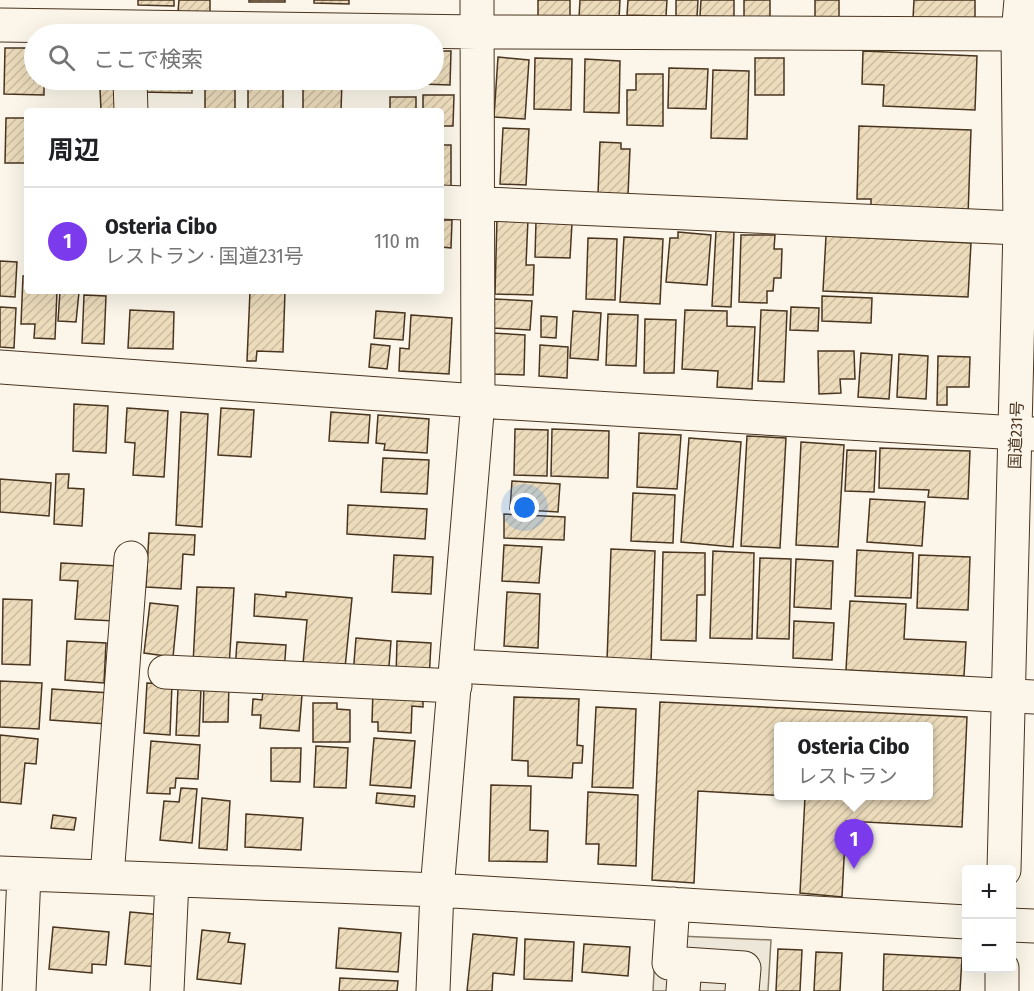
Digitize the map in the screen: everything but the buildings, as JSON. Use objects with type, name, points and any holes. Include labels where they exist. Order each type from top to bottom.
[{"type":"main road","points":[[433,991],[437,890],[478,401],[477,0]]},
{"type":"main road","name":"国道231号","points":[[1004,865],[1021,696],[1025,433],[1020,228],[1026,34],[1021,0]]},
{"type":"main road","points":[[0,25],[24,26]]},
{"type":"main road","points":[[444,32],[1026,34]]},
{"type":"main road","points":[[130,90],[131,108]]},
{"type":"main road","points":[[444,202],[1020,228]]},
{"type":"main road","points":[[0,367],[478,401],[1025,433]]},
{"type":"main road","points":[[106,878],[131,558]]},
{"type":"main road","points":[[165,672],[456,676],[1021,696]]},
{"type":"main road","points":[[19,991],[12,874],[437,890],[962,922]]},
{"type":"main road","points":[[167,991],[172,880]]},
{"type":"main road","points":[[673,904],[669,963],[684,978],[744,968],[742,991]]},
{"type":"main road","points":[[1016,925],[1034,926]]},
{"type":"main road","points":[[1002,973],[1002,991]]},
{"type":"shaded area","points":[[656,935],[771,940],[768,991],[653,991]]},
{"type":"place","name":"Osteria Cibo","points":[[854,869]]}]
